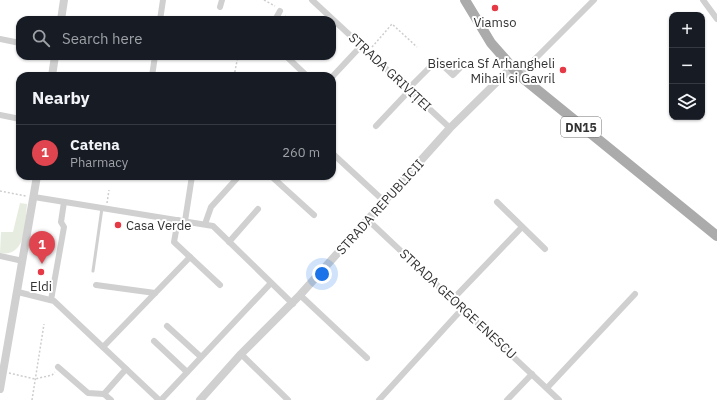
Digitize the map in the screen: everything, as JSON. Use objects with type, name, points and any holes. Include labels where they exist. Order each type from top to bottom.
[{"type":"main road","name":"DN15","points":[[465,0],[482,30],[511,68],[717,236]]},
{"type":"street","points":[[62,16],[64,0]]},
{"type":"street","points":[[161,16],[163,0]]},
{"type":"street","points":[[220,7],[222,0]]},
{"type":"street","name":"STRADA GRIVIȚEI","points":[[312,0],[329,16]]},
{"type":"street","points":[[519,75],[594,0]]},
{"type":"street","points":[[704,0],[717,19]]},
{"type":"street","points":[[277,16],[280,11]]},
{"type":"street","name":"STRADA GRIVIȚEI","points":[[336,23],[450,128]]},
{"type":"street","points":[[0,39],[16,42]]},
{"type":"street","points":[[336,73],[361,46]]},
{"type":"street","points":[[53,72],[54,60]]},
{"type":"street","points":[[153,72],[154,60]]},
{"type":"street","points":[[291,60],[303,72]]},
{"type":"street","points":[[376,126],[437,60],[453,75],[462,66]]},
{"type":"street","name":"STRADA REPUBLICII","points":[[200,400],[241,354],[293,304],[450,128],[511,68]]},
{"type":"street","points":[[0,115],[16,118]]},
{"type":"street","points":[[336,157],[385,202]]},
{"type":"street","points":[[0,389],[24,261],[36,180]]},
{"type":"street","points":[[185,221],[191,180]]},
{"type":"street","points":[[205,224],[211,207],[236,180]]},
{"type":"street","points":[[276,180],[314,214]]},
{"type":"street","points":[[34,197],[213,226],[293,304]]},
{"type":"street","points":[[51,300],[64,227],[61,222],[64,202]]},
{"type":"street","points":[[497,202],[545,249]]},
{"type":"street","points":[[229,242],[258,209]]},
{"type":"street","points":[[178,220],[174,242],[220,285]]},
{"type":"street","name":"STRADA GEORGE ENESCU","points":[[368,220],[464,308],[559,400]]},
{"type":"street","points":[[453,299],[522,227]]},
{"type":"street","points":[[0,256],[24,261]]},
{"type":"street","points":[[103,347],[190,257]]},
{"type":"street","points":[[18,292],[51,300],[160,400],[271,283]]},
{"type":"street","points":[[96,285],[155,293]]},
{"type":"street","points":[[547,388],[635,294]]},
{"type":"street","points":[[300,296],[367,358]]},
{"type":"street","points":[[379,400],[464,308]]},
{"type":"street","points":[[167,326],[201,357]]},
{"type":"street","points":[[154,341],[187,372]]},
{"type":"street","points":[[241,354],[288,400]]},
{"type":"street","points":[[58,367],[88,393],[104,394],[110,400]]},
{"type":"street","points":[[104,394],[126,369]]},
{"type":"street","points":[[507,400],[532,374]]},
{"type":"lane","points":[[93,271],[104,208]]},
{"type":"path","points":[[367,52],[392,24],[417,47]]},
{"type":"path","points":[[235,72],[237,60]]},
{"type":"path","points":[[104,208],[109,190]]},
{"type":"path","points":[[0,191],[34,197]]},
{"type":"path","points":[[32,400],[44,324]]},
{"type":"path","points":[[3,372],[35,379],[52,375],[58,367]]},
{"type":"shaded area","points":[[20,203],[27,204],[23,237],[15,250],[9,253],[0,253],[1,232],[13,232]]},
{"type":"place","name":"Viamso","points":[[495,8]]},
{"type":"place","name":"Biserica Sf Arhangheli Mihail si Gavril","points":[[563,70]]},
{"type":"place","name":"Casa Verde","points":[[118,225]]},
{"type":"place","name":"Catena","points":[[42,264]]},
{"type":"place","name":"Eldi","points":[[41,272]]}]
